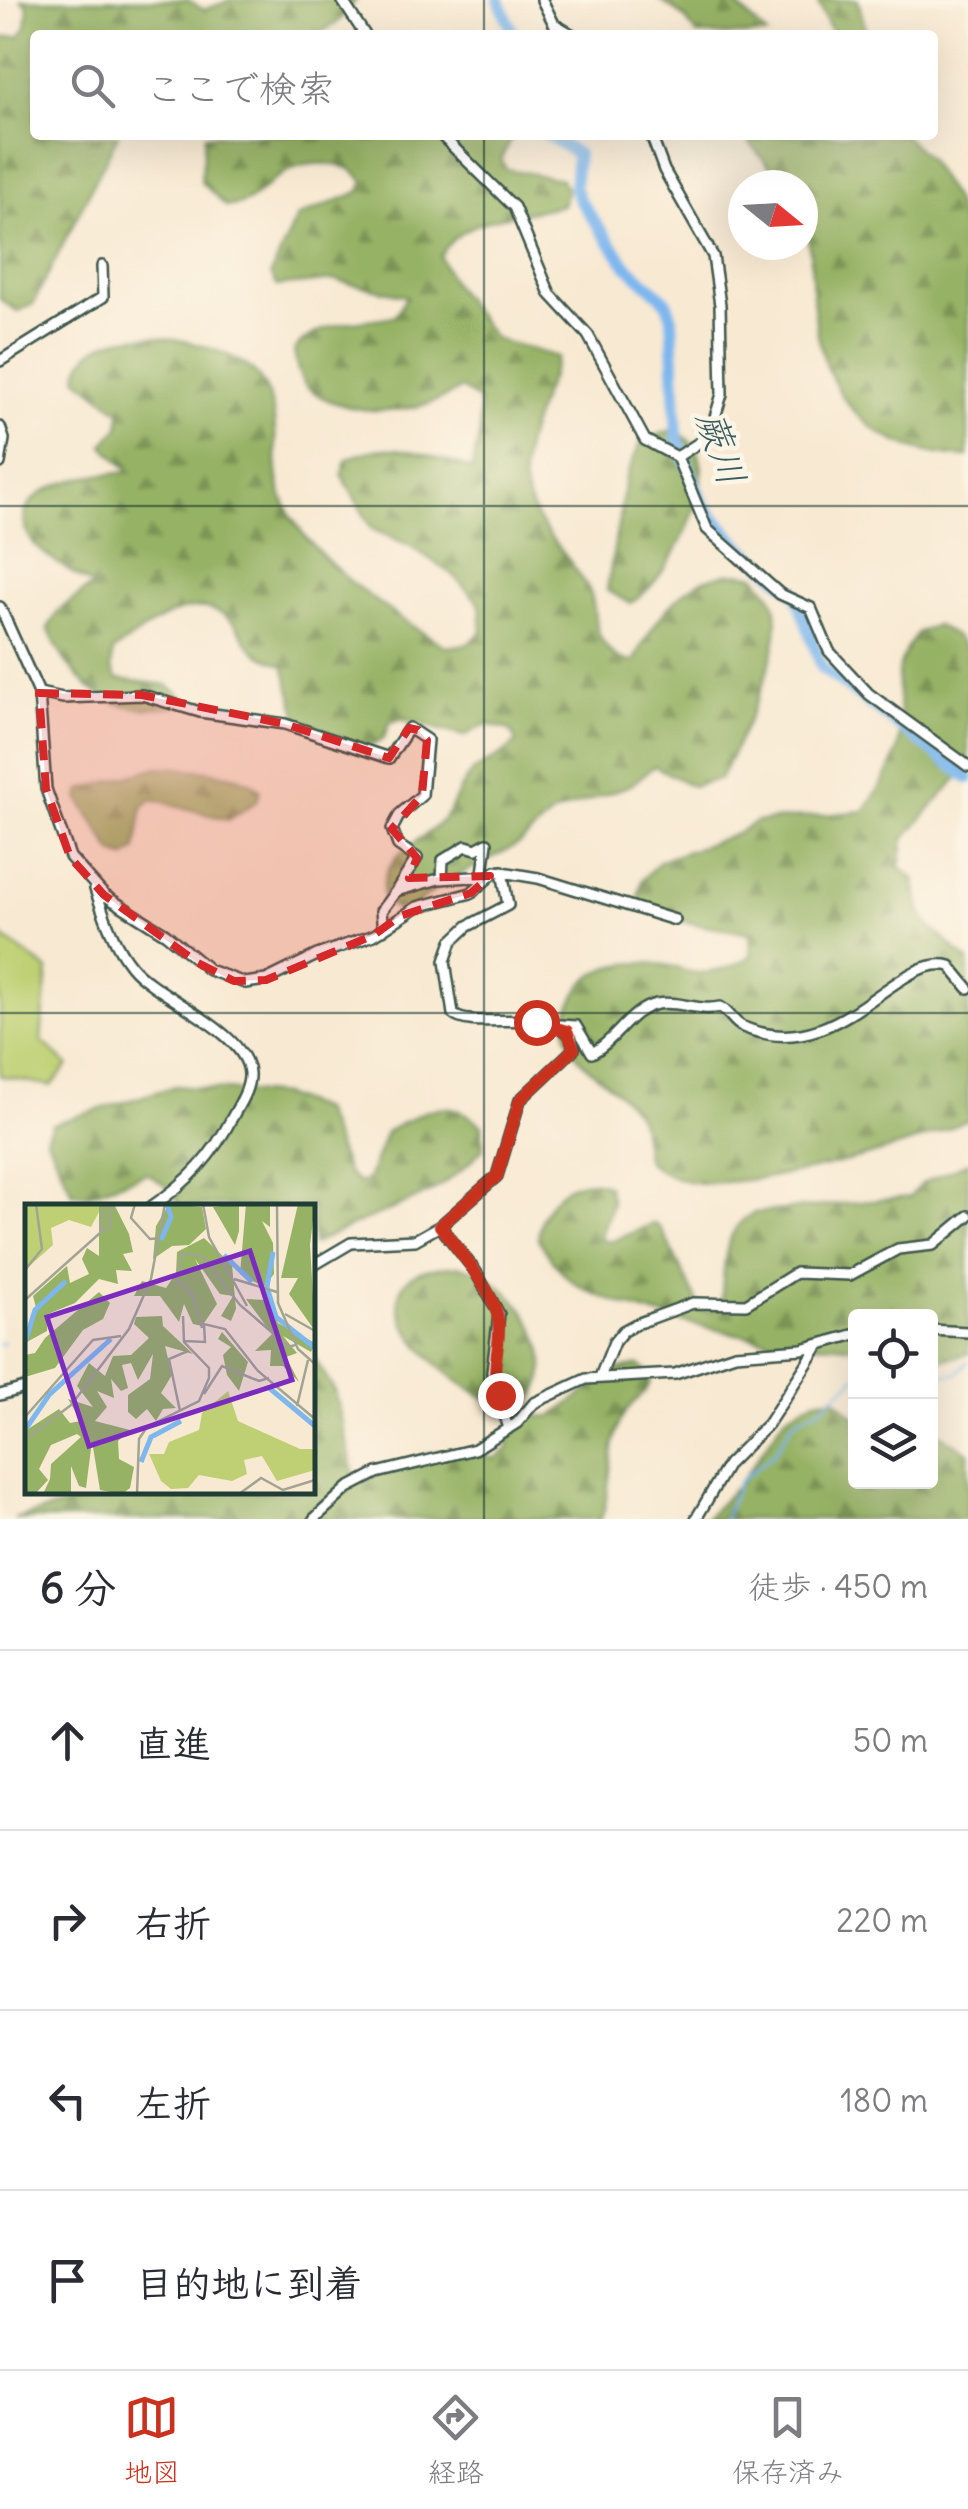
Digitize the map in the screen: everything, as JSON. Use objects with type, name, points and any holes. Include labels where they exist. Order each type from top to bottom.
[{"type":"street","points":[[342,0],[362,30]]},
{"type":"street","points":[[542,0],[554,24],[564,30]]},
{"type":"street","points":[[446,140],[514,208],[550,294],[588,335],[645,440],[677,457],[707,529],[780,594],[811,608],[829,652],[869,694],[968,766]]},
{"type":"street","points":[[654,140],[664,170],[716,268],[722,394],[712,424],[690,450],[677,457]]},
{"type":"street","points":[[0,361],[103,297],[102,266]]},
{"type":"street","points":[[0,427],[4,440],[0,463]]},
{"type":"street","points":[[0,607],[39,693],[51,809],[70,857],[94,886],[132,967],[226,1038],[244,1056],[249,1072],[247,1089],[221,1140],[183,1186],[155,1204]]},
{"type":"street","points":[[39,693],[63,698],[142,695],[200,712],[285,724],[389,758],[409,728],[418,730],[426,740],[422,795],[400,814],[392,829],[398,844],[418,858],[380,910],[383,930]]},
{"type":"street","points":[[94,886],[166,934],[198,963],[245,983],[266,980],[383,930],[417,907],[471,894],[487,874],[488,843],[476,849],[466,846],[443,860],[442,879]]},
{"type":"street","points":[[396,890],[502,871],[538,878],[675,920]]},
{"type":"street","points":[[502,871],[510,900],[504,911],[468,926],[448,951],[450,1008],[458,1019],[516,1018],[576,1026],[592,1052],[643,1009],[667,1004],[700,1012],[720,1008],[738,1025],[790,1037],[855,1015],[911,973],[933,963],[950,966],[968,988]]},
{"type":"street","points":[[315,1264],[351,1243],[415,1240],[440,1226],[497,1176],[520,1100],[574,1049],[572,1035],[552,1025]]},
{"type":"street","points":[[600,1377],[614,1342],[623,1330],[636,1324],[693,1302],[746,1304],[796,1273],[850,1276],[898,1249],[933,1246],[968,1216]]},
{"type":"street","points":[[440,1226],[476,1272],[498,1314],[492,1372],[508,1429]]},
{"type":"street","points":[[938,1330],[968,1332]]},
{"type":"street","points":[[314,1519],[340,1492],[378,1474],[458,1456],[508,1429],[534,1403],[586,1379],[675,1374],[735,1354],[819,1344],[848,1334]]},
{"type":"street","points":[[696,1519],[728,1464],[768,1424],[819,1344]]},
{"type":"street","points":[[0,1395],[25,1388]]},
{"type":"highlighted area","points":[[39,693],[142,695],[285,724],[389,758],[409,728],[418,730],[427,740],[422,795],[392,829],[417,858],[409,878],[490,876],[471,893],[400,916],[374,935],[266,980],[234,981],[198,963],[104,895],[70,857],[46,789]]},
{"type":"green space","points":[[21,0],[188,0],[204,10],[231,0],[356,0],[338,22],[325,30],[30,30],[30,140],[115,140],[33,304],[17,312],[0,299],[0,38],[19,36],[26,27],[28,6]]},
{"type":"green space","points":[[660,0],[732,0],[762,30],[693,30],[684,17]]},
{"type":"green space","points":[[817,0],[858,0],[866,30],[831,30]]},
{"type":"green space","points":[[205,140],[510,140],[501,159],[506,169],[561,179],[567,189],[562,205],[477,225],[462,232],[440,257],[453,284],[495,339],[558,357],[526,446],[523,476],[531,508],[589,590],[598,630],[609,650],[634,662],[654,626],[681,595],[714,577],[756,576],[773,599],[777,621],[769,667],[720,779],[692,786],[654,766],[631,785],[554,813],[519,844],[445,882],[412,908],[394,909],[383,895],[390,866],[439,824],[472,773],[516,742],[510,730],[486,724],[464,736],[401,719],[390,722],[383,739],[372,746],[345,741],[298,718],[284,666],[253,649],[232,621],[201,607],[155,622],[113,651],[111,668],[117,679],[166,685],[180,694],[180,706],[135,708],[115,703],[83,682],[58,649],[48,628],[59,610],[92,586],[35,545],[24,520],[29,505],[57,486],[97,475],[130,472],[103,445],[119,427],[120,411],[77,378],[87,356],[106,343],[131,337],[190,342],[242,363],[258,376],[273,412],[278,479],[286,505],[300,530],[321,554],[372,598],[447,647],[468,644],[482,632],[480,604],[453,575],[411,546],[372,529],[342,475],[346,460],[379,449],[424,454],[472,469],[480,433],[479,401],[461,388],[427,404],[367,409],[347,406],[312,391],[301,378],[294,350],[304,340],[328,328],[395,316],[407,296],[334,280],[277,286],[271,274],[297,217],[359,192],[364,182],[346,167],[310,164],[281,175],[251,199],[226,206],[201,182]]},
{"type":"green space","points":[[747,140],[909,140],[928,159],[954,200],[968,238],[968,457],[936,454],[883,435],[845,399],[821,348],[811,262],[818,260],[818,170],[772,170]]},
{"type":"green space","points":[[675,429],[690,442],[700,459],[698,495],[692,517],[670,560],[657,579],[630,603],[607,590],[626,477],[642,440]]},
{"type":"green space","points":[[936,625],[956,637],[968,651],[968,766],[904,839],[900,867],[915,880],[919,908],[927,924],[968,961],[968,1120],[876,1153],[808,1170],[702,1183],[668,1174],[647,1161],[638,1116],[571,1046],[566,1030],[568,1011],[587,980],[607,968],[630,963],[654,964],[702,973],[728,968],[751,956],[750,933],[663,914],[638,899],[642,880],[660,861],[736,834],[755,822],[864,811],[897,751],[901,662],[918,632]]},
{"type":"green space","points":[[158,767],[229,775],[253,784],[260,791],[257,801],[228,820],[152,799],[143,806],[136,850],[125,858],[113,853],[79,799],[81,790]]},
{"type":"green space","points":[[0,935],[48,970],[41,1040],[68,1065],[51,1086],[0,1076]]},
{"type":"green space","points":[[176,1086],[282,1095],[322,1110],[348,1174],[359,1183],[368,1179],[386,1132],[423,1112],[445,1107],[469,1115],[482,1125],[483,1148],[465,1167],[425,1195],[315,1244],[315,1204],[179,1204],[172,1190],[147,1173],[86,1195],[73,1193],[46,1138],[52,1124]]},
{"type":"green space","points":[[968,1162],[968,1354],[938,1360],[938,1309],[848,1309],[848,1347],[752,1337],[647,1312],[589,1291],[562,1271],[538,1239],[544,1214],[560,1193],[582,1182],[608,1186],[612,1203],[600,1239],[610,1242],[655,1223],[701,1310],[712,1311],[721,1305],[730,1240],[743,1220],[754,1213],[910,1197],[921,1184]]},
{"type":"green space","points":[[459,1266],[499,1285],[531,1322],[540,1344],[543,1367],[539,1388],[525,1408],[502,1404],[449,1374],[408,1329],[399,1307],[402,1287],[424,1270]]},
{"type":"green space","points":[[315,1359],[335,1391],[356,1483],[440,1452],[476,1453],[494,1459],[507,1450],[512,1428],[530,1415],[552,1417],[613,1371],[639,1365],[651,1375],[648,1387],[624,1414],[619,1426],[601,1519],[14,1519],[109,1494],[315,1494]]},
{"type":"green space","points":[[817,1399],[836,1399],[848,1410],[848,1489],[938,1489],[938,1433],[968,1452],[968,1519],[705,1519],[741,1482],[787,1415]]},
{"type":"waterway","name":"蕨川","points":[[499,0],[512,30]]},
{"type":"waterway","name":"蕨川","points":[[555,140],[577,154],[574,186],[578,198],[627,266],[666,301],[672,318],[677,437],[703,504],[732,538],[796,594],[822,668],[968,778]]},
{"type":"waterway","points":[[938,1375],[956,1374],[968,1362]]},
{"type":"waterway","points":[[724,1519],[739,1482],[774,1453],[794,1421],[823,1406],[848,1384]]},
{"type":"route","points":[[500,1395],[492,1372],[498,1314],[484,1294],[476,1272],[440,1226],[497,1176],[505,1160],[520,1100],[574,1049],[572,1035],[567,1031],[536,1022]]}]
